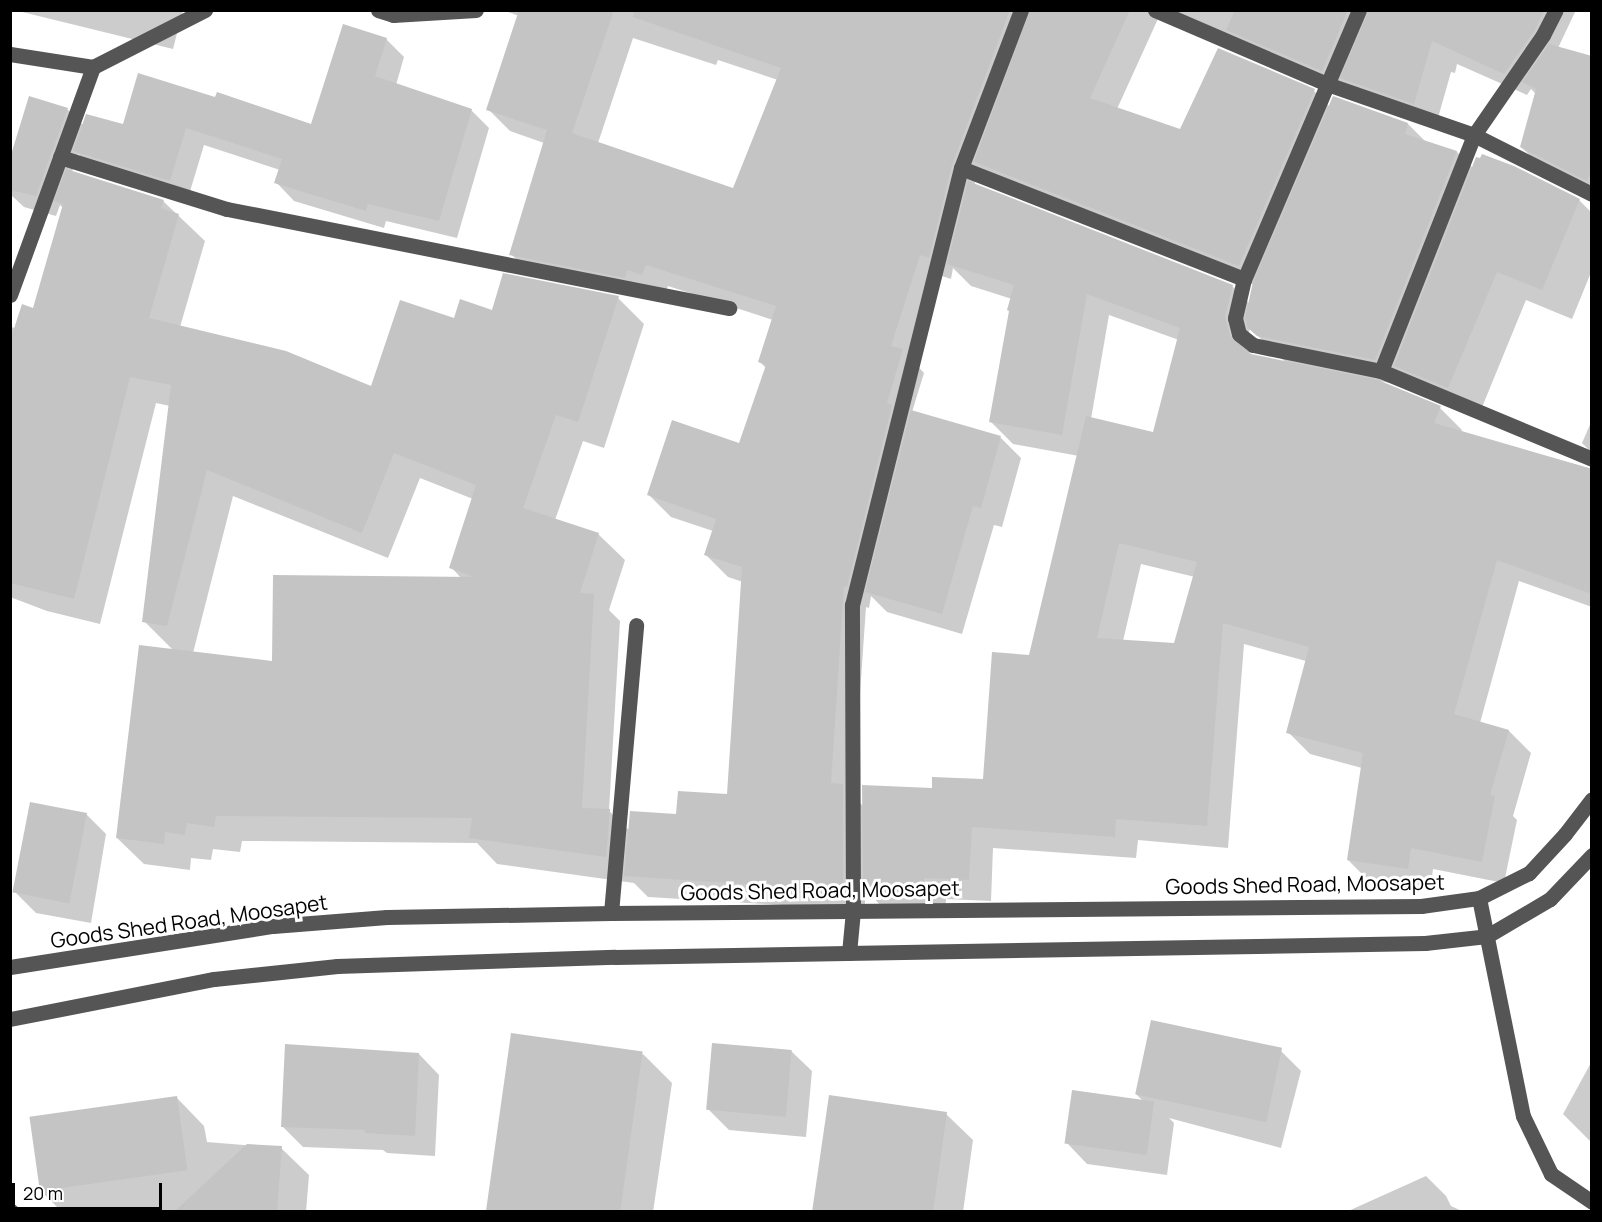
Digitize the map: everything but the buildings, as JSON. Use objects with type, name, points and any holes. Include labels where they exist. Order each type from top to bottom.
[{"type":"street","points":[[10,54],[93,67],[206,10]]},
{"type":"street","points":[[378,10],[393,15],[476,10]]},
{"type":"street","points":[[849,952],[853,910],[852,605],[961,168],[1021,10]]},
{"type":"street","points":[[1155,10],[1327,84],[1474,135],[1592,194]]},
{"type":"street","points":[[1359,10],[1244,279],[1235,318],[1239,334],[1253,345],[1381,370],[1592,459]]},
{"type":"street","points":[[1381,370],[1474,135],[1543,35],[1556,10]]},
{"type":"street","points":[[10,296],[93,67]]},
{"type":"street","points":[[60,157],[227,209],[729,308]]},
{"type":"street","points":[[961,168],[1244,279]]},
{"type":"street","points":[[611,913],[636,625]]},
{"type":"street","name":"Goods Shed Road, Moosapet","points":[[10,967],[273,926],[387,917],[853,910],[1421,906],[1479,898],[1529,873],[1565,834],[1592,799]]},
{"type":"street","points":[[10,1019],[214,979],[337,966],[849,952],[1425,943],[1487,936],[1550,899],[1592,855]]},
{"type":"street","points":[[1479,898],[1523,1116],[1551,1174],[1592,1202]]}]
